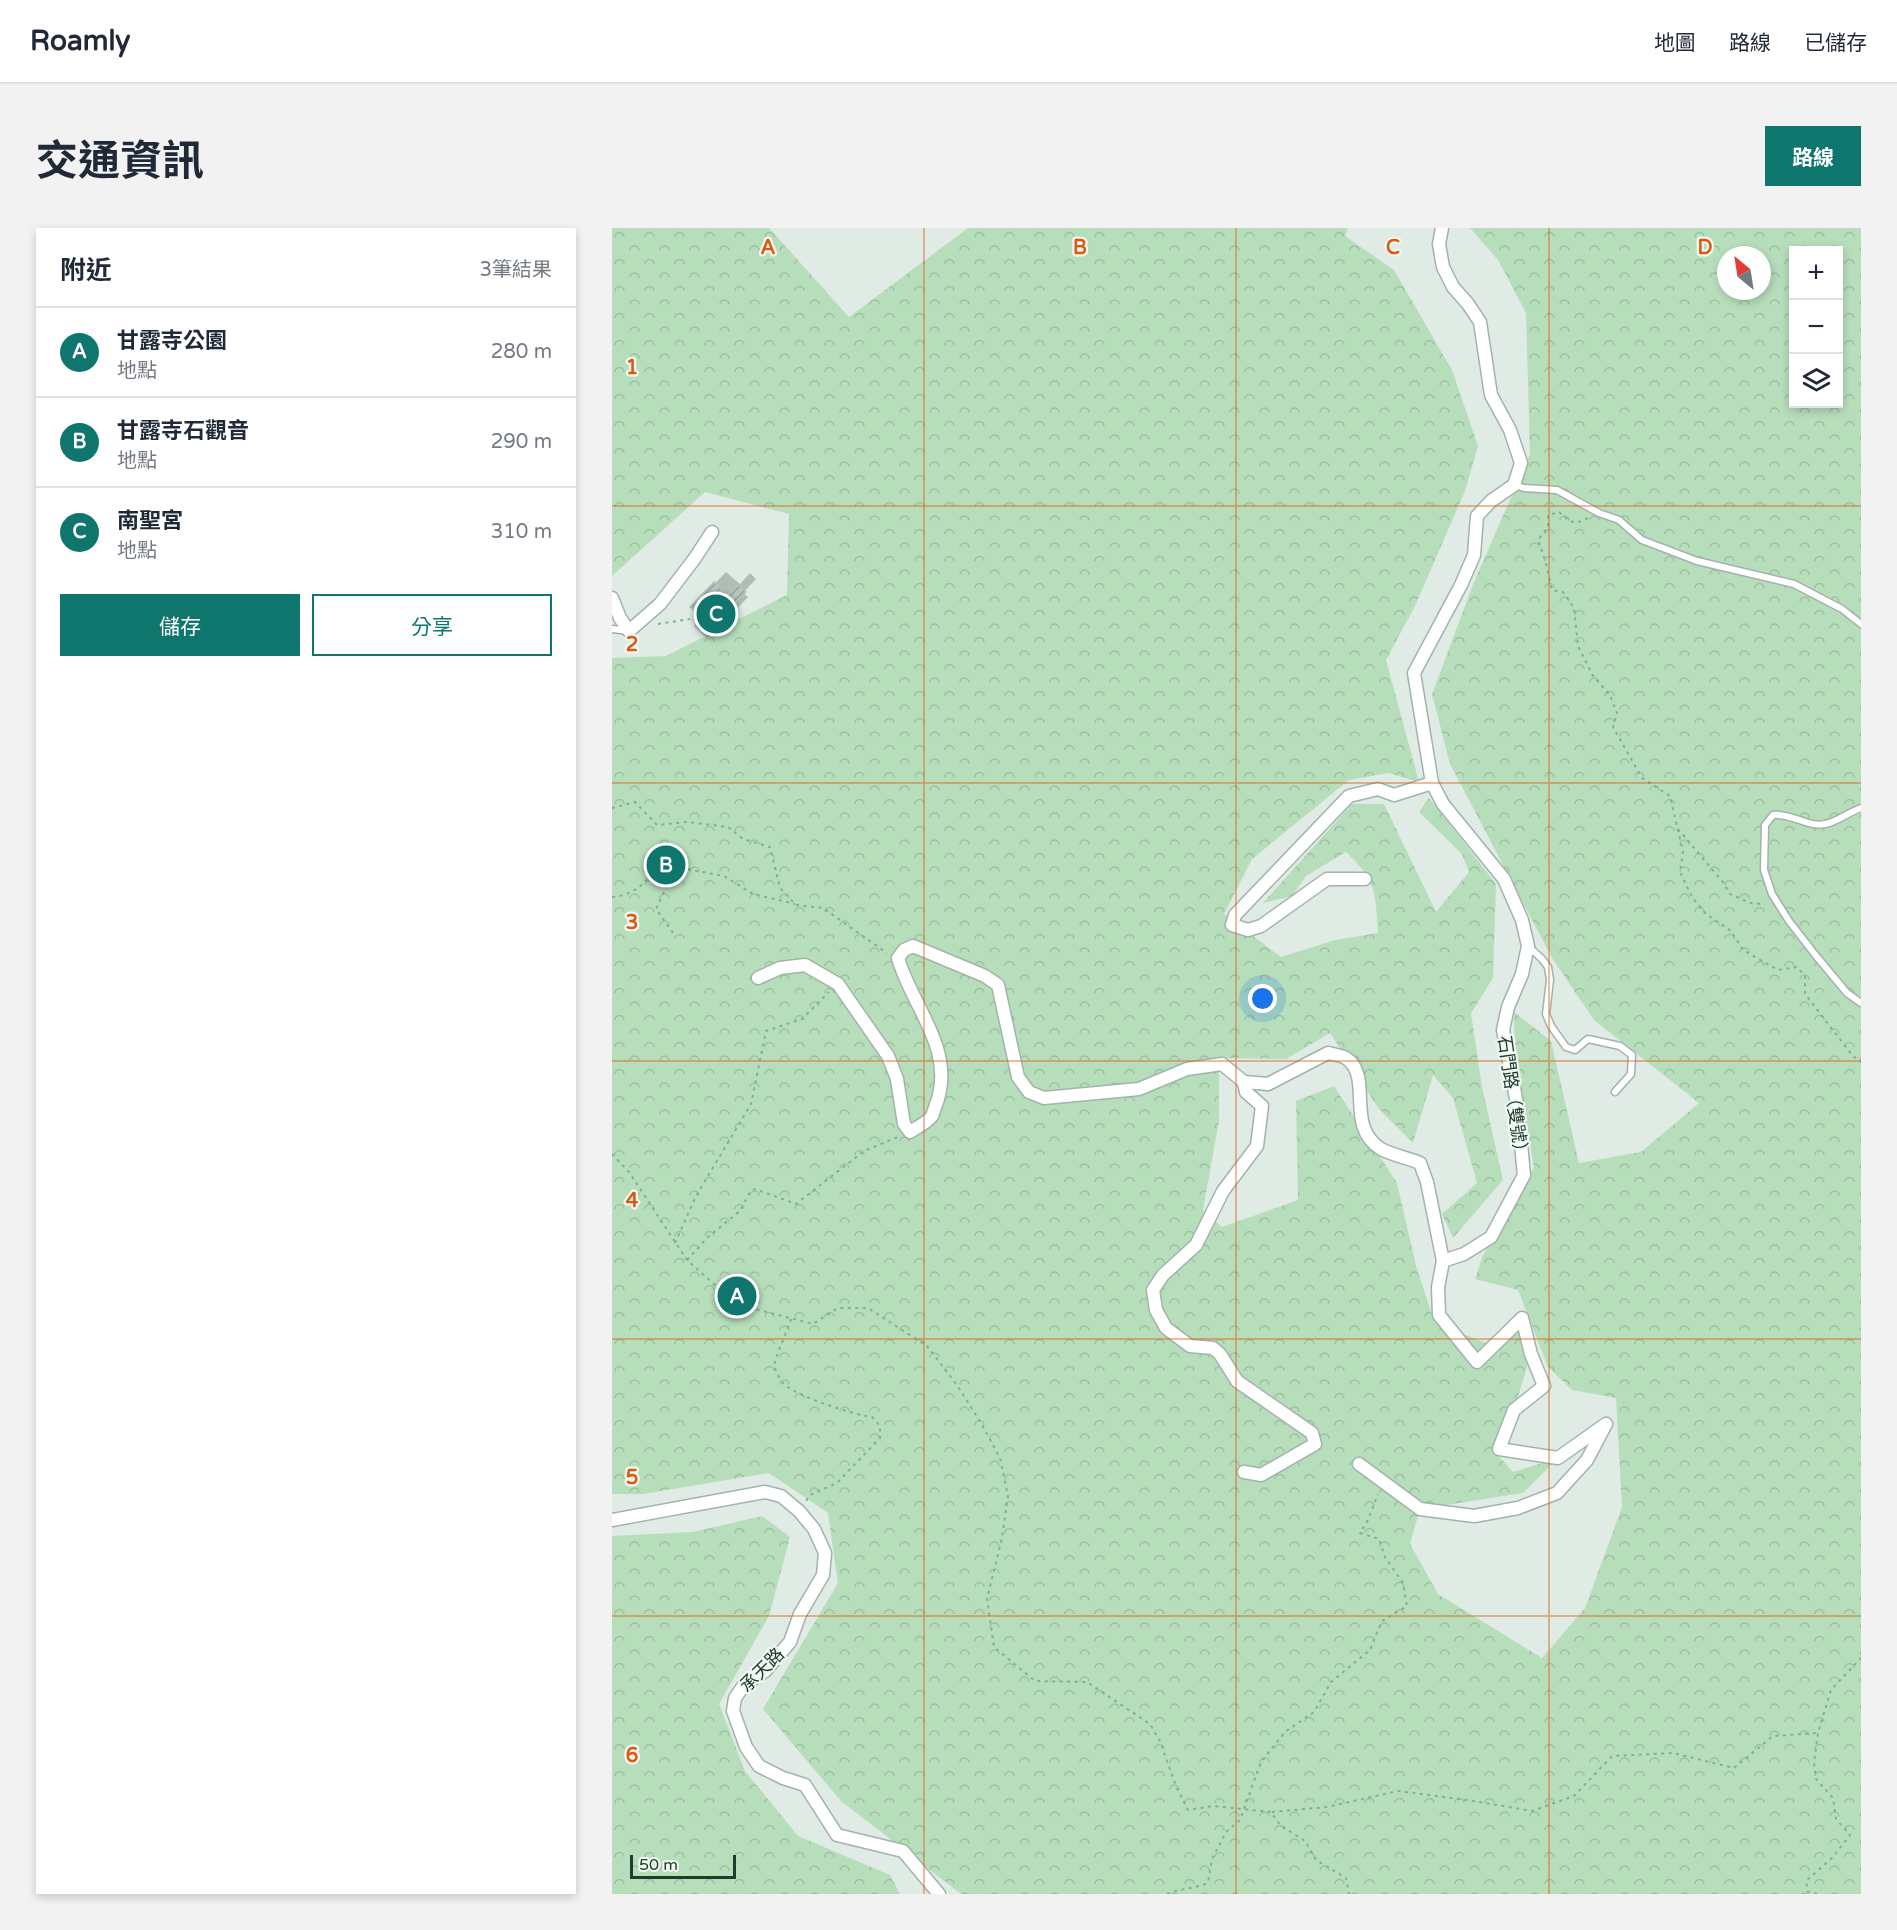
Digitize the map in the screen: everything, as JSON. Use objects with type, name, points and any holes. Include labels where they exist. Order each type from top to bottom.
[{"type":"street","points":[[1442,228],[1439,244],[1443,267],[1453,287],[1480,322],[1491,395],[1510,430],[1521,463],[1514,485]]},
{"type":"street","name":"石門路（雙號）","points":[[1443,1260],[1464,1254],[1491,1237],[1524,1175],[1517,1104],[1503,1030],[1508,1007],[1522,974],[1528,946],[1522,920],[1504,879],[1443,804],[1432,783],[1414,673],[1461,585],[1474,555],[1478,516],[1491,501],[1514,485]]},
{"type":"street","points":[[612,598],[620,618],[629,631],[660,604],[712,532]]},
{"type":"street","points":[[1365,879],[1328,879],[1261,926],[1248,930],[1232,925],[1235,915],[1349,796],[1378,789],[1394,795],[1432,783]]},
{"type":"street","points":[[758,978],[780,968],[805,965],[838,984],[888,1056],[897,1079],[904,1124],[910,1132],[932,1117],[941,1090],[941,1063],[935,1039],[898,958],[904,950],[913,946],[985,976],[998,985],[1018,1077],[1029,1092],[1044,1098],[1138,1089],[1187,1068],[1222,1064],[1244,1082],[1268,1084],[1328,1053],[1346,1058],[1358,1075],[1361,1122],[1369,1138],[1381,1149],[1420,1162],[1427,1182],[1443,1260],[1438,1287],[1439,1315],[1477,1362],[1522,1318],[1531,1354],[1544,1386],[1514,1410],[1499,1449],[1558,1458],[1606,1424],[1587,1460],[1557,1493],[1518,1508],[1474,1516],[1420,1509],[1359,1464]]},
{"type":"street","points":[[1244,1082],[1246,1092],[1262,1106],[1257,1146],[1223,1191],[1196,1245],[1163,1275],[1153,1290],[1156,1310],[1166,1328],[1190,1346],[1213,1348],[1220,1354],[1237,1382],[1312,1433],[1315,1444],[1261,1474],[1244,1472]]},
{"type":"street","name":"承天路","points":[[612,1520],[765,1492],[781,1496],[799,1511],[814,1529],[825,1553],[823,1575],[800,1614],[790,1642],[765,1671],[744,1685],[735,1698],[733,1711],[742,1738],[759,1766],[783,1778],[805,1785],[837,1835],[903,1851],[939,1894]]},
{"type":"lane","points":[[1514,485],[1524,488],[1557,490],[1599,513],[1619,520],[1642,540],[1696,561],[1794,584],[1842,609],[1861,624]]},
{"type":"lane","points":[[612,629],[629,631]]},
{"type":"lane","points":[[1861,808],[1824,825],[1810,824],[1785,814],[1773,815],[1766,825],[1764,870],[1777,904],[1789,921],[1847,993],[1861,1003]]},
{"type":"lane","points":[[1528,946],[1542,958],[1548,967],[1550,980],[1546,1014],[1551,1026],[1566,1047],[1575,1050],[1588,1039],[1620,1046],[1632,1055],[1631,1074],[1615,1092]]},
{"type":"path","points":[[1599,513],[1579,523],[1571,522],[1559,512],[1548,515],[1548,527],[1538,540],[1552,590],[1563,592],[1574,608],[1578,646],[1593,676],[1610,695],[1617,713],[1613,727],[1642,778],[1670,796],[1683,852],[1680,872],[1692,897],[1706,914],[1731,931],[1743,950],[1779,970],[1797,968],[1805,976],[1805,994],[1853,1056],[1861,1062]]},
{"type":"path","points":[[629,631],[690,618]]},
{"type":"path","points":[[612,808],[635,802],[657,825],[687,822],[728,827],[742,838],[770,847],[780,888],[796,905]]},
{"type":"path","points":[[1678,829],[1722,881],[1730,894],[1750,903],[1777,904]]},
{"type":"path","points":[[612,897],[637,890],[652,876],[664,858],[674,856],[682,861],[686,869]]},
{"type":"path","points":[[674,933],[656,909],[670,879],[686,869],[724,876],[753,894],[796,905],[823,908],[883,949],[902,971]]},
{"type":"path","points":[[675,1243],[696,1196],[751,1104],[766,1031],[802,1019],[838,984]]},
{"type":"path","points":[[687,1260],[708,1237],[740,1211],[750,1192],[755,1189],[796,1204],[864,1151],[910,1132]]},
{"type":"path","points":[[612,1154],[629,1172],[687,1260],[736,1304],[813,1324],[838,1308],[868,1308],[927,1346],[957,1385],[1000,1458],[1008,1496],[1002,1538],[987,1599],[994,1647],[1035,1681],[1086,1682],[1150,1724],[1160,1741],[1176,1786],[1188,1810],[1213,1806],[1243,1811],[1271,1812],[1327,1807],[1398,1791],[1532,1811],[1574,1796],[1612,1756],[1673,1754],[1734,1768],[1773,1736],[1818,1733]]},
{"type":"path","points":[[791,1319],[774,1366],[783,1384],[801,1394],[861,1416],[872,1417],[880,1426],[880,1438],[837,1483],[810,1495],[799,1511]]},
{"type":"path","points":[[1167,1894],[1184,1887],[1195,1888],[1208,1883],[1212,1859],[1226,1832],[1240,1820],[1261,1762],[1285,1732],[1314,1713],[1331,1682],[1370,1650],[1382,1621],[1407,1606],[1403,1583],[1385,1557],[1379,1539],[1360,1533],[1368,1520],[1382,1481]]},
{"type":"path","points":[[1817,1894],[1808,1892],[1806,1881],[1832,1858],[1850,1835],[1836,1819],[1833,1798],[1816,1779],[1814,1762],[1818,1733],[1831,1690],[1861,1658]]},
{"type":"path","points":[[1271,1812],[1280,1825],[1305,1841],[1316,1860],[1346,1878],[1349,1894]]},
{"type":"green space","points":[[612,228],[769,228],[849,317],[968,228],[1348,228],[1345,236],[1394,270],[1452,370],[1478,446],[1465,491],[1415,606],[1386,660],[1419,782],[1388,773],[1349,780],[1252,859],[1224,914],[1281,957],[1335,940],[1378,933],[1373,888],[1364,871],[1346,852],[1306,876],[1292,896],[1263,903],[1352,804],[1384,804],[1436,912],[1469,872],[1462,854],[1419,812],[1429,798],[1496,884],[1493,978],[1471,1013],[1482,1087],[1503,1180],[1453,1238],[1442,1214],[1477,1183],[1453,1098],[1433,1075],[1413,1143],[1378,1108],[1330,1033],[1286,1059],[1219,1058],[1219,1121],[1203,1210],[1222,1227],[1298,1200],[1296,1101],[1334,1086],[1397,1183],[1416,1266],[1435,1323],[1491,1345],[1522,1318],[1531,1354],[1514,1410],[1496,1453],[1513,1472],[1558,1458],[1523,1493],[1420,1509],[1410,1544],[1438,1594],[1542,1658],[1585,1608],[1622,1507],[1616,1398],[1572,1390],[1548,1367],[1518,1290],[1475,1279],[1483,1255],[1534,1168],[1515,1055],[1514,1012],[1551,1041],[1579,1163],[1641,1152],[1699,1103],[1594,1020],[1552,958],[1450,764],[1432,694],[1474,582],[1530,454],[1526,313],[1498,260],[1470,228],[1861,228],[1861,1894],[961,1894],[841,1801],[763,1709],[838,1583],[828,1513],[769,1473],[643,1494],[612,1494],[612,658],[666,656],[787,595],[789,514],[705,492],[612,576]]},
{"type":"green space","points":[[762,1516],[790,1537],[769,1616],[719,1704],[745,1771],[798,1836],[890,1875],[900,1894],[612,1894],[612,1536],[693,1532]]},
{"type":"building","points":[[714,582],[728,595],[738,584],[746,592],[733,605],[738,610],[710,640],[695,626],[702,618],[690,607]]},
{"type":"place","name":"南聖宮","points":[[716,614]]},
{"type":"place","name":"甘露寺石觀音","points":[[666,865]]},
{"type":"place","name":"甘露寺公園","points":[[737,1296]]}]
